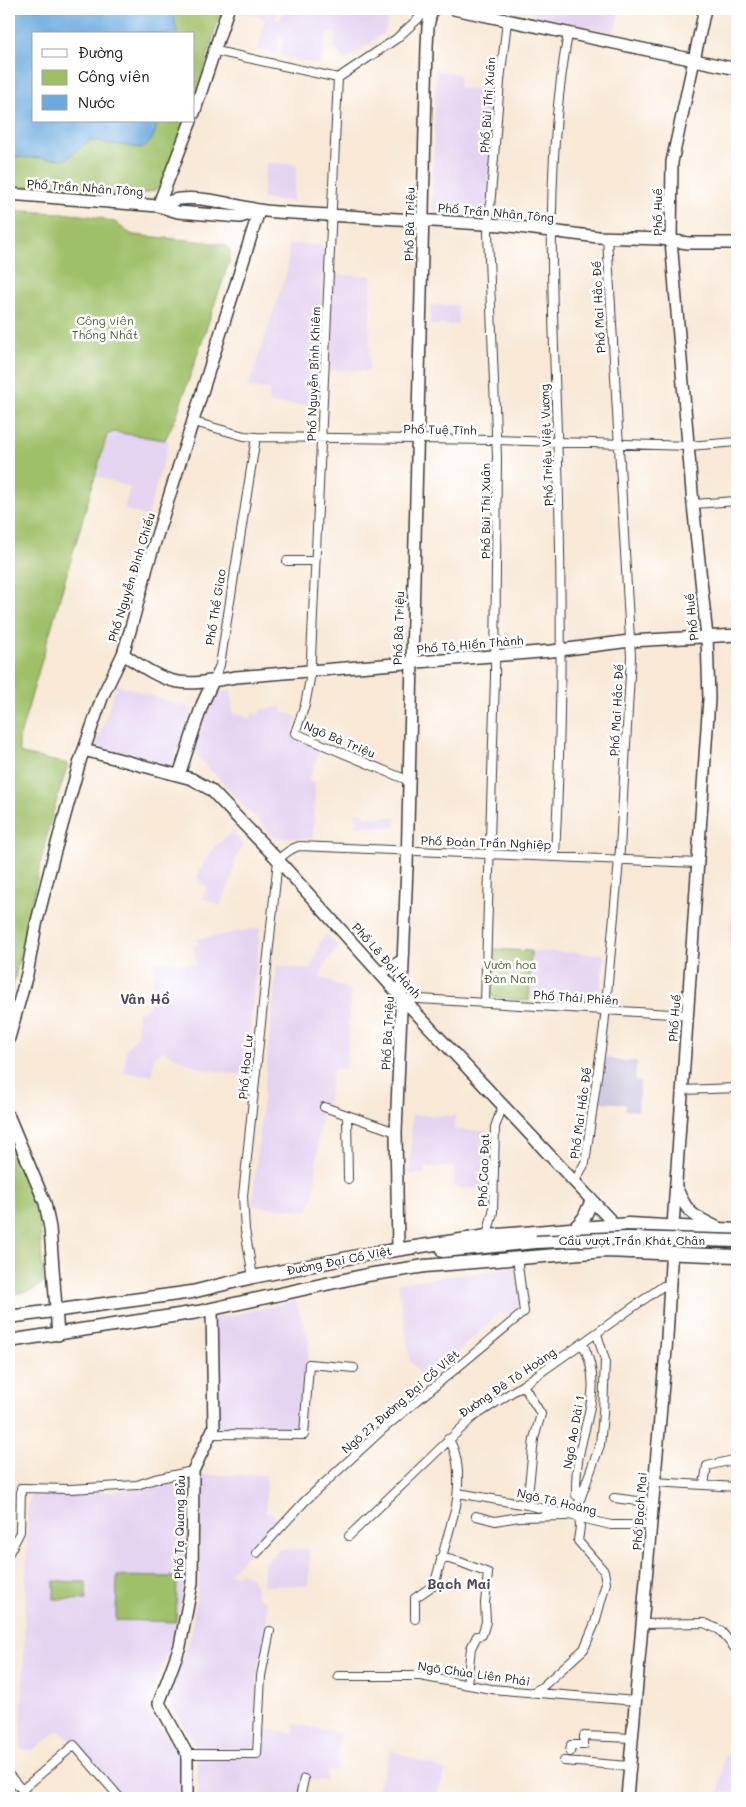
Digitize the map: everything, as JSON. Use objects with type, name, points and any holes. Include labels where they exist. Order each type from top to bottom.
[{"type":"main road","points":[[581,1252],[588,1236],[584,1231],[576,1228],[592,1200]]},
{"type":"main road","name":"Đường Đại Cồ Việt","points":[[9,1317],[192,1292],[315,1264],[487,1236],[615,1225],[672,1226],[737,1231]]},
{"type":"main road","points":[[737,1231],[728,1242],[730,1250],[737,1255]]},
{"type":"main road","name":"Cầu vượt Trần Khát Chân","points":[[392,1250],[406,1256],[498,1246],[604,1238],[737,1240]]},
{"type":"main road","name":"Cầu vượt Trần Khát Chân","points":[[425,1266],[498,1246]]},
{"type":"main road","name":"Đường Đại Cồ Việt","points":[[9,1341],[58,1335],[212,1309],[367,1275],[425,1266],[581,1252],[628,1251],[737,1255]]},
{"type":"main road","points":[[315,1264],[319,1285]]},
{"type":"street","points":[[195,110],[216,51],[227,9]]},
{"type":"street","points":[[216,51],[338,78],[396,39],[430,9]]},
{"type":"street","name":"Phố Bà Triệu","points":[[392,1250],[407,850],[407,780],[416,440],[427,40],[430,9]]},
{"type":"street","points":[[454,9],[737,69]]},
{"type":"street","name":"Phố Huế","points":[[672,1226],[709,699],[708,636],[693,504],[671,240],[672,162],[705,9]]},
{"type":"street","name":"Phố Bùi Thị Xuân","points":[[485,1002],[495,655],[496,440],[488,233],[500,81],[508,21]]},
{"type":"street","name":"Phố Triệu Việt Vương","points":[[555,856],[562,649],[550,230],[562,68],[568,34]]},
{"type":"street","name":"Phố Nguyễn Bỉnh Khiêm","points":[[310,671],[322,438],[330,215],[338,78]]},
{"type":"street","points":[[158,206],[191,122]]},
{"type":"street","name":"Phố Trần Nhân Tông","points":[[9,194],[158,206],[180,199],[241,204],[259,211],[490,224],[607,237],[671,240],[688,243],[737,243]]},
{"type":"street","name":"Phố Nguyễn Đình Chiểu","points":[[9,1038],[27,974],[36,924],[52,858],[84,750],[108,682],[123,654],[148,564],[259,211]]},
{"type":"street","name":"Phố Mai Hắc Đế","points":[[575,1181],[585,1163],[606,1010],[630,667],[607,237]]},
{"type":"street","name":"Phố Tuệ Tĩnh","points":[[194,422],[244,436],[256,437],[496,440],[689,446],[737,442]]},
{"type":"street","name":"Phố Thể Giao","points":[[179,775],[202,705],[220,664],[256,437]]},
{"type":"street","points":[[693,504],[737,501]]},
{"type":"street","points":[[287,561],[315,561]]},
{"type":"street","name":"Phố Tô Hiến Thành","points":[[123,654],[170,682],[186,684],[630,641],[737,635]]},
{"type":"street","name":"Ngõ Bà Triệu","points":[[310,671],[309,690],[296,735],[407,780]]},
{"type":"street","name":"Phố Lê Đại Hành","points":[[84,750],[179,775],[200,782],[211,790],[278,860],[402,998],[615,1225],[628,1251]]},
{"type":"street","name":"Phố Đoàn Trần Nghiệp","points":[[278,860],[290,849],[298,846],[698,863]]},
{"type":"street","name":"Phố Hoa Lư","points":[[253,1277],[245,1230],[243,1196],[278,860]]},
{"type":"street","points":[[381,973],[403,960]]},
{"type":"street","name":"Phố Thái Phiên","points":[[402,998],[688,1015]]},
{"type":"street","points":[[682,1090],[737,1088]]},
{"type":"street","name":"Phố Cao Đạt","points":[[487,1236],[493,1212],[495,1132],[503,1106]]},
{"type":"street","points":[[324,1107],[396,1132]]},
{"type":"street","points":[[347,1115],[348,1179]]},
{"type":"street","points":[[9,1117],[45,1203],[50,1228],[58,1335]]},
{"type":"street","points":[[676,1185],[687,1210],[694,1216],[721,1229]]},
{"type":"street","name":"Phố Bạch Mai","points":[[627,1798],[652,1525],[670,1286],[672,1226]]},
{"type":"street","name":"Ngõ 27 Đường Đại Cồ Việt","points":[[257,1553],[305,1501],[382,1430],[524,1312],[517,1257]]},
{"type":"street","name":"Đường Đê Tô Hoàng","points":[[349,1536],[472,1418],[583,1344],[663,1286],[670,1286]]},
{"type":"street","name":"Phố Tạ Quang Bửu","points":[[187,1798],[187,1754],[159,1703],[184,1631],[192,1583],[193,1471],[214,1427],[212,1309]]},
{"type":"street","points":[[532,1693],[542,1687],[584,1649],[595,1623],[606,1583],[604,1571],[578,1541],[580,1496],[600,1444],[604,1414],[605,1360],[597,1334]]},
{"type":"street","name":"Ngõ Ao Dài 1","points":[[576,1495],[578,1458],[591,1407],[593,1378],[591,1361],[583,1344]]},
{"type":"street","points":[[211,1434],[304,1435],[309,1364],[354,1368]]},
{"type":"street","points":[[523,1385],[541,1414],[534,1439],[527,1504]]},
{"type":"street","points":[[415,1619],[415,1598],[434,1586],[458,1493],[456,1453],[448,1439]]},
{"type":"street","points":[[704,1484],[707,1466],[737,1459]]},
{"type":"street","points":[[9,1553],[20,1532],[21,1488],[71,1489],[137,1485],[193,1471]]},
{"type":"street","points":[[654,1482],[737,1487]]},
{"type":"street","name":"Ngõ Tô Hoàng","points":[[458,1493],[527,1504],[611,1525],[652,1525]]},
{"type":"street","points":[[614,1498],[653,1503]]},
{"type":"street","points":[[476,1516],[495,1521],[519,1517],[578,1516]]},
{"type":"street","points":[[441,1558],[460,1562],[488,1573],[485,1603],[486,1622],[482,1635],[477,1636],[471,1648],[467,1684]]},
{"type":"street","points":[[643,1624],[704,1624],[720,1630],[737,1651]]},
{"type":"street","points":[[187,1754],[257,1754],[261,1676],[270,1632]]},
{"type":"street","name":"Ngõ Chùa Liên Phái","points":[[338,1676],[420,1676],[532,1693],[636,1701]]},
{"type":"street","points":[[570,1752],[571,1745],[584,1745],[584,1736],[633,1738]]},
{"type":"street","points":[[22,1790],[74,1745],[120,1798]]},
{"type":"street","points":[[564,1761],[630,1766]]},
{"type":"street","points":[[9,1775],[29,1798]]},
{"type":"street","points":[[300,1798],[304,1779]]},
{"type":"shaded area","points":[[238,9],[278,9],[275,18],[280,20],[283,9],[391,9],[385,32],[345,61],[334,48],[337,34],[328,32],[320,65],[280,55],[284,37],[279,36],[276,54],[258,50],[265,19]]},
{"type":"shaded area","points":[[533,9],[620,9],[614,33],[531,14]]},
{"type":"shaded area","points":[[436,70],[459,74],[459,88],[493,91],[486,212],[484,214],[434,210],[432,207]]},
{"type":"shaded area","points":[[266,162],[297,165],[293,202],[262,199]]},
{"type":"shaded area","points":[[289,244],[323,245],[318,405],[269,404],[269,389],[248,388],[287,271]]},
{"type":"shaded area","points":[[333,275],[371,276],[369,371],[330,370]]},
{"type":"shaded area","points":[[430,305],[458,305],[458,325],[430,325]]},
{"type":"shaded area","points":[[114,432],[169,441],[147,517],[124,509],[130,487],[96,476],[108,434]]},
{"type":"shaded area","points":[[117,684],[192,709],[171,767],[96,747]]},
{"type":"shaded area","points":[[231,690],[233,714],[242,714],[250,719],[253,713],[258,715],[262,709],[282,707],[283,712],[297,717],[292,735],[322,747],[308,780],[315,784],[313,839],[274,837],[197,756],[195,748],[211,698],[218,692]]},
{"type":"shaded area","points":[[356,812],[364,812],[364,817],[396,817],[395,827],[355,826]]},
{"type":"shaded area","points":[[233,831],[244,845],[236,857],[232,878],[220,906],[203,898],[207,886],[201,884],[197,877],[205,860],[215,846]]},
{"type":"shaded area","points":[[732,896],[737,896],[737,949],[729,948]]},
{"type":"shaded area","points":[[260,928],[245,1075],[201,1069],[163,1051],[154,1057],[152,1075],[124,1073],[126,1048],[137,1037],[138,1011],[144,1011],[150,1006],[155,962],[196,964],[193,947],[198,945],[197,939]]},
{"type":"shaded area","points":[[327,934],[339,947],[326,963],[320,977],[351,991],[346,1069],[333,1068],[328,1106],[321,1115],[314,1193],[309,1210],[252,1206],[277,965],[310,970],[321,940]]},
{"type":"shaded area","points":[[531,951],[604,954],[600,997],[595,1001],[529,996]]},
{"type":"shaded area","points":[[606,1057],[618,1061],[637,1061],[635,1081],[640,1082],[638,1111],[625,1110],[625,1104],[600,1102]]},
{"type":"shaded area","points":[[412,1115],[455,1116],[454,1130],[488,1131],[486,1189],[455,1188],[454,1167],[425,1167],[424,1174],[410,1174]]},
{"type":"shaded area","points":[[514,1267],[520,1304],[509,1313],[499,1313],[461,1349],[455,1358],[425,1382],[410,1360],[398,1283]]},
{"type":"shaded area","points":[[296,1301],[309,1341],[304,1435],[211,1434],[213,1319]]},
{"type":"shaded area","points":[[201,1475],[266,1475],[266,1512],[272,1513],[277,1524],[276,1528],[228,1574],[238,1575],[239,1573],[251,1577],[257,1596],[266,1602],[267,1626],[257,1679],[254,1749],[196,1747],[168,1698],[192,1632],[199,1574]]},
{"type":"shaded area","points":[[182,1479],[187,1488],[185,1576],[175,1633],[147,1704],[179,1758],[179,1793],[175,1798],[122,1798],[60,1730],[33,1750],[21,1750],[28,1505],[31,1494],[36,1490],[117,1492],[120,1489],[137,1489],[156,1482]]},
{"type":"shaded area","points":[[279,1549],[309,1550],[309,1585],[263,1586],[264,1564]]},
{"type":"shaded area","points":[[294,1724],[340,1733],[337,1771],[327,1770],[326,1781],[305,1780],[303,1798],[198,1798],[197,1757],[259,1756],[261,1729],[293,1733]]},
{"type":"shaded area","points":[[391,1750],[446,1771],[435,1798],[374,1798]]},
{"type":"shaded area","points":[[726,1755],[737,1757],[737,1793],[719,1792],[723,1760]]},
{"type":"green space","points":[[9,9],[219,9],[219,17],[195,100],[195,32],[32,32],[32,122],[187,122],[169,174],[158,188],[147,193],[130,195],[87,194],[9,185]]},
{"type":"green space","name":"Công viên Thống Nhất","points":[[9,210],[75,214],[100,218],[115,222],[134,235],[225,245],[230,251],[229,262],[176,417],[165,440],[114,432],[107,435],[19,739],[19,750],[22,754],[68,764],[50,822],[9,1004]]},
{"type":"green space","name":"Vườn hoa Đàn Nam","points":[[491,949],[531,951],[529,1001],[492,997],[490,987]]},
{"type":"green space","points":[[9,1143],[33,1199],[40,1221],[43,1282],[40,1286],[28,1292],[9,1295]]},
{"type":"green space","points":[[117,1576],[177,1577],[176,1622],[116,1620]]},
{"type":"green space","points":[[54,1581],[86,1582],[86,1600],[54,1599]]},
{"type":"water","points":[[9,9],[173,9],[177,32],[32,32],[32,122],[158,122],[154,134],[147,145],[139,148],[90,140],[66,159],[9,157]]},
{"type":"district","name":"Vân Hồ","points":[[145,998]]},
{"type":"district","name":"Bạch Mai","points":[[459,1583]]}]
